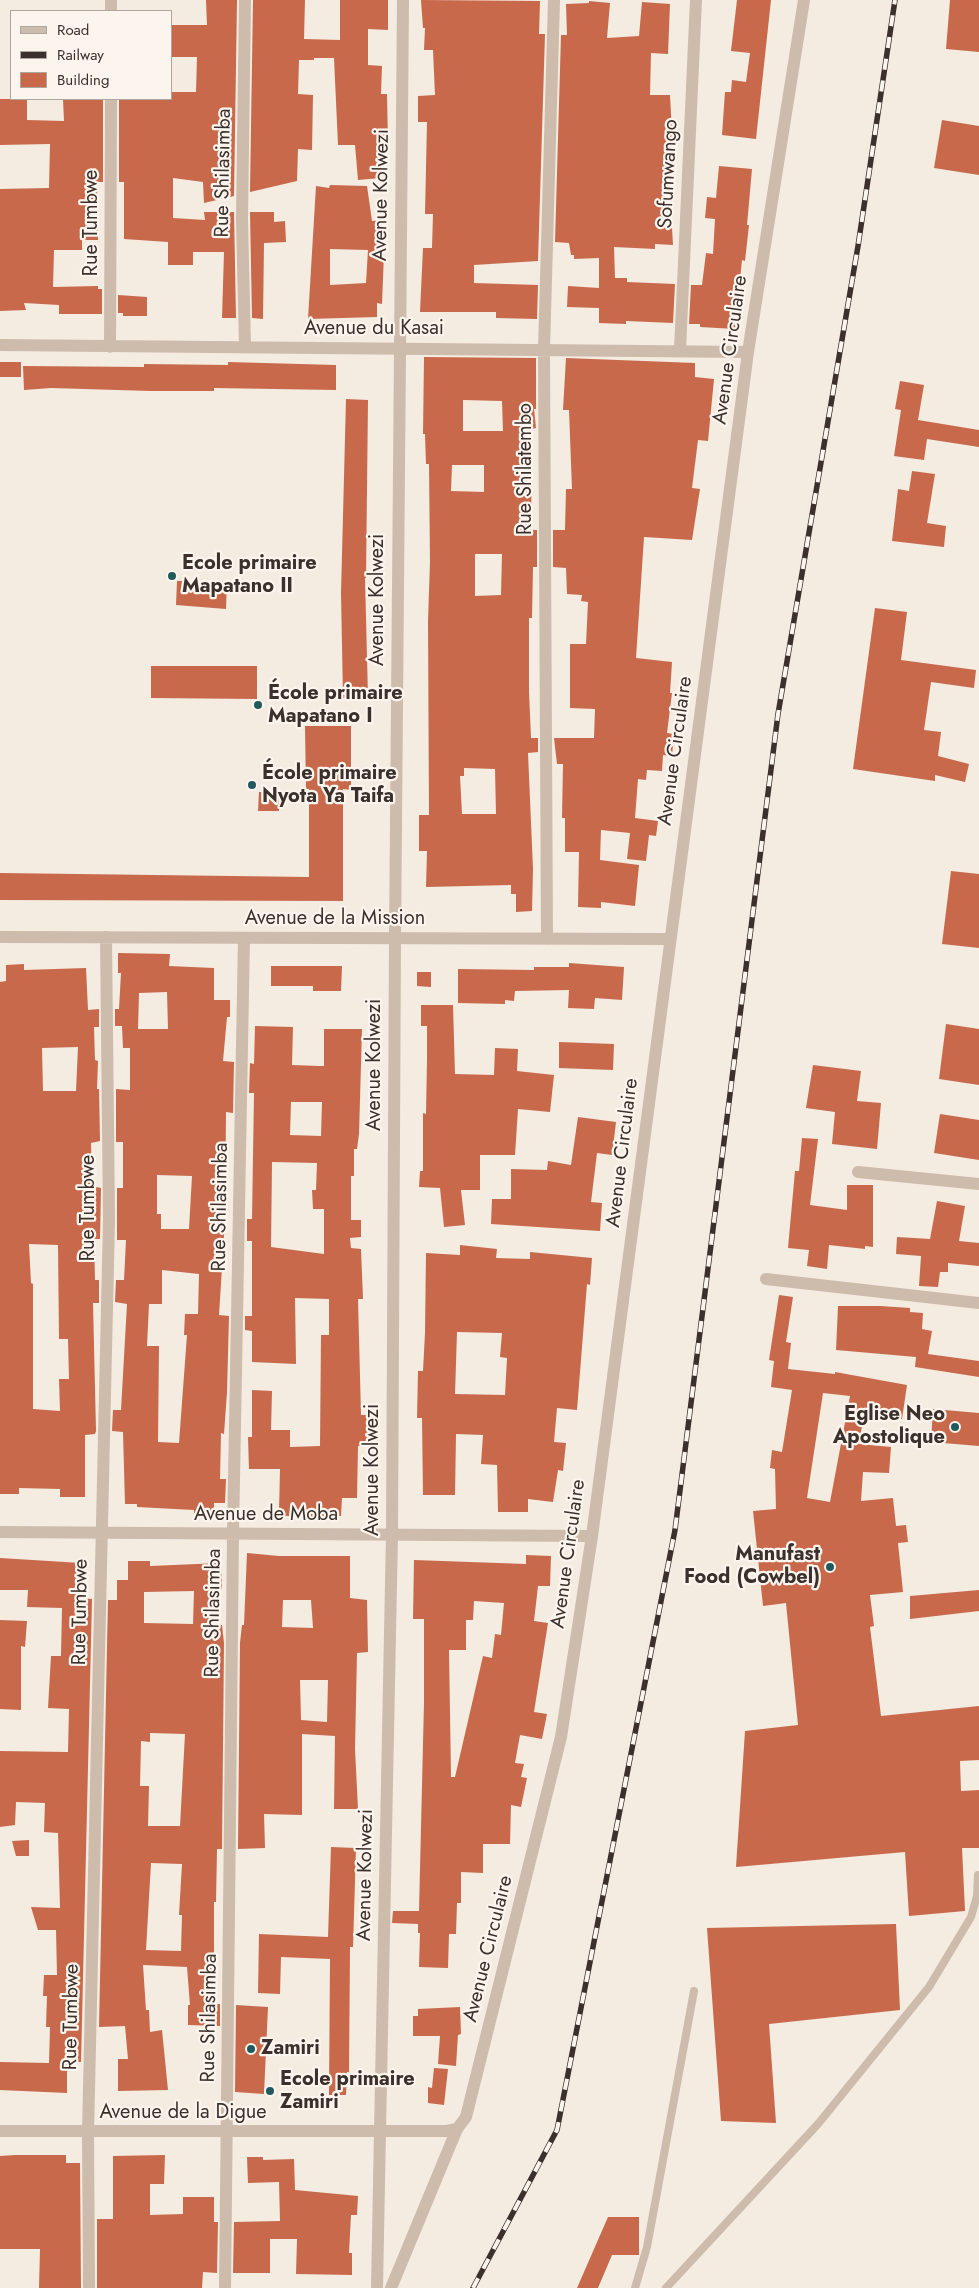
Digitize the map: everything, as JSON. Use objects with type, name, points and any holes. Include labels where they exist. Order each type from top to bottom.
[{"type":"street","name":"Rue Shilasimba","points":[[245,0],[242,219],[245,347]]},
{"type":"street","name":"Avenue Kolwezi","points":[[377,2288],[392,1534],[394,938],[403,0]]},
{"type":"street","name":"Rue Shilatembo","points":[[547,939],[544,349],[554,0]]},
{"type":"street","name":"Sofumwango","points":[[680,350],[696,0]]},
{"type":"street","name":"Avenue Circulaire","points":[[391,2288],[457,2129],[466,2117],[561,1737],[592,1536],[669,939],[748,352],[804,0]]},
{"type":"street","name":"Rue Tumbwe","points":[[110,347],[111,100]]},
{"type":"street","name":"Avenue du Kasai","points":[[0,345],[399,347],[748,352]]},
{"type":"street","name":"Avenue de la Mission","points":[[0,937],[669,939]]},
{"type":"street","name":"Rue Tumbwe","points":[[89,2288],[88,2132],[109,1220],[106,937]]},
{"type":"street","name":"Rue Shilasimba","points":[[225,2288],[233,1533],[244,938]]},
{"type":"street","points":[[858,1172],[979,1184]]},
{"type":"street","points":[[766,1279],[979,1303]]},
{"type":"street","name":"Avenue de Moba","points":[[0,1532],[592,1536]]},
{"type":"street","name":"Avenue de la Digue","points":[[0,2131],[380,2130],[435,2132],[457,2129]]},
{"type":"lane","points":[[666,2288],[818,2124],[929,1987],[971,1917],[977,1896],[978,1875]]},
{"type":"lane","points":[[635,2288],[647,2247],[694,1991]]},
{"type":"building","points":[[206,0],[237,0],[234,196],[204,203],[203,182],[173,178],[173,218],[205,220],[204,212],[234,212],[236,318],[222,318],[224,252],[193,252],[193,265],[168,265],[168,242],[124,239],[124,182],[119,182],[119,100],[172,100],[172,92],[196,92],[197,57],[172,57],[172,25],[207,25]]},
{"type":"building","points":[[253,0],[305,0],[304,39],[340,40],[340,0],[388,0],[388,30],[368,29],[368,65],[382,66],[381,94],[387,94],[388,145],[378,145],[380,178],[358,180],[355,145],[338,145],[334,58],[314,58],[314,60],[299,60],[298,94],[313,95],[312,150],[298,149],[297,181],[250,192]]},
{"type":"building","points":[[421,0],[540,1],[539,34],[545,34],[538,261],[474,265],[474,283],[538,285],[537,319],[496,318],[496,312],[420,312],[423,248],[432,248],[433,214],[425,214],[427,122],[418,122],[418,96],[435,95],[433,50],[424,50],[425,28],[423,28]]},
{"type":"building","points":[[737,0],[771,0],[756,139],[722,135],[725,92],[731,92],[732,80],[746,82],[750,53],[731,51]]},
{"type":"building","points":[[950,0],[979,0],[979,52],[946,49]]},
{"type":"building","points":[[589,1],[610,3],[607,38],[639,36],[642,2],[670,4],[668,54],[651,53],[650,95],[670,95],[672,133],[667,158],[665,228],[672,228],[673,245],[655,244],[655,249],[614,247],[615,278],[627,278],[627,282],[675,284],[673,323],[626,321],[626,324],[599,323],[599,308],[567,307],[568,286],[599,288],[599,258],[574,259],[574,255],[571,255],[569,243],[555,242],[561,35],[567,35],[566,4],[589,3]]},
{"type":"building","points":[[0,99],[27,100],[27,120],[64,121],[63,100],[103,100],[103,182],[97,182],[98,240],[82,240],[82,250],[54,250],[53,287],[98,286],[98,289],[102,289],[102,314],[59,314],[59,305],[24,303],[26,310],[0,311],[0,189],[49,188],[50,144],[0,145]]},
{"type":"building","points":[[942,120],[979,126],[979,175],[934,168]]},
{"type":"building","points":[[719,166],[752,169],[747,225],[749,225],[745,261],[742,260],[735,329],[700,327],[700,324],[689,324],[691,285],[702,285],[706,253],[713,254],[715,219],[705,218],[707,197],[716,198]]},
{"type":"building","points":[[330,185],[367,186],[372,221],[385,220],[379,242],[382,242],[382,253],[384,253],[382,304],[377,303],[377,317],[308,319],[316,186],[329,188]],"holes":[[[330,249],[368,250],[366,283],[330,285]]]},
{"type":"building","points":[[250,212],[274,212],[274,222],[285,221],[286,242],[264,243],[263,319],[252,318]]},
{"type":"building","points":[[118,295],[147,297],[147,316],[123,316],[123,313],[118,313]]},
{"type":"building","points":[[424,357],[536,358],[536,409],[534,409],[536,428],[532,429],[531,530],[537,530],[537,567],[533,567],[532,618],[529,618],[529,692],[531,738],[538,738],[538,752],[528,753],[533,869],[532,911],[516,912],[516,894],[511,894],[511,885],[426,887],[427,851],[419,851],[419,815],[429,815],[429,464],[426,464],[425,434],[423,434]],"holes":[[[463,400],[502,401],[503,431],[463,431]],[[452,465],[484,465],[484,492],[451,491]],[[475,554],[502,554],[501,595],[475,596]],[[464,768],[495,769],[496,814],[462,814],[460,776],[464,776]]]},
{"type":"building","points":[[566,358],[695,363],[695,377],[714,379],[708,441],[698,440],[692,488],[700,489],[692,540],[644,537],[636,658],[672,662],[670,693],[672,693],[667,733],[674,734],[672,756],[663,755],[662,771],[647,770],[646,780],[638,779],[635,818],[658,821],[656,836],[649,835],[646,861],[627,859],[630,833],[601,830],[600,860],[639,865],[635,906],[601,902],[601,908],[578,907],[579,852],[565,852],[565,818],[562,818],[563,764],[557,764],[554,738],[594,738],[595,709],[570,708],[570,644],[586,644],[588,602],[581,601],[582,595],[567,594],[566,568],[553,567],[553,530],[565,530],[566,489],[572,489],[569,410],[563,410]]},
{"type":"building","points":[[0,362],[21,362],[21,377],[0,377]]},
{"type":"building","points":[[228,362],[336,365],[336,390],[214,388],[214,391],[151,391],[51,388],[24,390],[23,366],[144,367],[144,364],[228,365]]},
{"type":"building","points":[[900,381],[924,385],[918,420],[979,430],[979,447],[927,439],[924,460],[894,456],[901,410],[895,409]]},
{"type":"building","points":[[346,399],[368,400],[365,578],[368,697],[343,698],[341,593]]},
{"type":"building","points":[[912,471],[935,474],[927,523],[946,526],[944,547],[892,541],[898,489],[909,491]]},
{"type":"building","points":[[177,581],[227,581],[226,609],[176,605]]},
{"type":"building","points":[[875,608],[907,612],[901,660],[976,670],[974,688],[931,682],[924,730],[941,732],[938,756],[969,764],[965,782],[935,775],[935,781],[853,769]]},
{"type":"building","points":[[151,666],[257,666],[257,699],[151,698]]},
{"type":"building","points":[[305,726],[351,726],[351,790],[343,789],[343,901],[0,900],[0,873],[309,877],[309,789],[306,789]]},
{"type":"building","points":[[259,792],[279,792],[279,811],[258,811]]},
{"type":"building","points":[[951,871],[979,874],[979,948],[942,944]]},
{"type":"building","points":[[118,953],[170,954],[169,966],[214,968],[214,1000],[230,1000],[230,1017],[227,1017],[223,1061],[234,1062],[233,1113],[226,1112],[225,1220],[219,1315],[229,1316],[227,1392],[224,1434],[221,1433],[220,1479],[226,1479],[225,1503],[214,1503],[214,1512],[194,1513],[194,1510],[137,1507],[137,1504],[125,1504],[123,1432],[112,1431],[113,1410],[121,1410],[127,1304],[115,1302],[116,1280],[124,1280],[126,1240],[117,1240],[117,1188],[123,1188],[123,1142],[116,1142],[116,1089],[130,1090],[130,1048],[123,1048],[122,1026],[115,1026],[115,1009],[119,1009],[121,973],[118,973]],"holes":[[[167,992],[168,1029],[138,1029],[139,993]],[[157,1175],[192,1176],[189,1229],[161,1229],[161,1214],[157,1214]],[[162,1270],[199,1274],[198,1314],[185,1314],[184,1335],[187,1335],[179,1443],[158,1442],[159,1346],[147,1346],[149,1304],[162,1304]]]},
{"type":"building","points":[[569,963],[624,967],[622,1000],[595,998],[594,1009],[568,1008],[569,990],[515,991],[514,1001],[505,1000],[505,1004],[458,1003],[458,969],[534,970],[534,967],[569,967]]},
{"type":"building","points":[[24,964],[24,970],[86,968],[88,1010],[99,1009],[99,1027],[94,1027],[95,1060],[98,1061],[97,1089],[99,1089],[100,1141],[91,1143],[92,1186],[101,1188],[100,1239],[94,1239],[95,1280],[99,1280],[99,1303],[93,1303],[96,1431],[95,1434],[85,1435],[85,1497],[60,1497],[60,1489],[19,1488],[19,1494],[0,1494],[0,982],[6,981],[6,965]],"holes":[[[78,1047],[76,1091],[43,1091],[42,1048]],[[29,1244],[58,1245],[59,1339],[68,1339],[69,1379],[59,1379],[60,1411],[33,1409],[33,1284],[31,1283]]]},
{"type":"building","points":[[271,966],[342,966],[341,991],[313,991],[313,986],[271,986]]},
{"type":"building","points":[[417,972],[431,972],[431,987],[417,986]]},
{"type":"building","points":[[421,1005],[453,1005],[455,1074],[494,1075],[495,1048],[518,1049],[517,1071],[554,1075],[550,1112],[518,1109],[515,1155],[480,1155],[480,1190],[461,1190],[465,1225],[444,1227],[440,1188],[419,1187],[420,1171],[423,1171],[423,1113],[426,1114],[427,1060],[427,1026],[421,1026]]},
{"type":"building","points":[[946,1024],[979,1029],[979,1085],[939,1079]]},
{"type":"building","points":[[255,1026],[293,1027],[292,1065],[319,1066],[324,1066],[324,1029],[362,1029],[359,1134],[357,1149],[354,1149],[354,1176],[351,1176],[351,1220],[361,1220],[361,1237],[350,1238],[351,1248],[361,1249],[363,1299],[358,1299],[361,1415],[371,1415],[372,1436],[370,1436],[370,1447],[358,1446],[357,1498],[342,1498],[341,1516],[281,1516],[279,1512],[280,1469],[249,1469],[248,1437],[252,1437],[252,1390],[272,1391],[271,1430],[290,1430],[290,1447],[320,1446],[321,1335],[329,1335],[329,1299],[295,1298],[296,1364],[252,1362],[252,1331],[245,1330],[245,1316],[252,1316],[252,1241],[247,1241],[247,1219],[252,1219],[254,1093],[249,1093],[250,1063],[254,1064]],"holes":[[[291,1102],[322,1102],[321,1136],[290,1135]],[[272,1162],[317,1163],[316,1190],[312,1190],[313,1209],[324,1209],[324,1254],[271,1247]]]},
{"type":"building","points":[[559,1042],[614,1044],[613,1070],[559,1068]]},
{"type":"building","points":[[813,1065],[861,1071],[857,1101],[881,1103],[877,1149],[832,1144],[835,1112],[806,1108]]},
{"type":"building","points":[[940,1114],[979,1120],[979,1160],[934,1153]]},
{"type":"building","points":[[578,1117],[616,1122],[612,1155],[597,1153],[591,1202],[602,1203],[600,1231],[491,1224],[492,1199],[511,1199],[511,1169],[547,1170],[548,1161],[571,1165]]},
{"type":"building","points":[[802,1138],[818,1139],[810,1205],[847,1210],[847,1185],[873,1185],[873,1247],[865,1246],[865,1249],[829,1245],[827,1269],[807,1266],[809,1250],[788,1248],[795,1171],[799,1171]]},
{"type":"building","points":[[937,1201],[965,1206],[959,1241],[979,1243],[979,1266],[948,1263],[948,1272],[940,1272],[938,1287],[919,1286],[921,1256],[896,1254],[897,1237],[930,1239]]},
{"type":"building","points":[[460,1245],[497,1249],[496,1258],[530,1259],[530,1252],[592,1258],[590,1285],[587,1284],[577,1410],[557,1408],[554,1442],[566,1443],[563,1471],[558,1470],[553,1502],[528,1499],[528,1512],[498,1512],[497,1465],[481,1464],[483,1435],[456,1434],[455,1495],[423,1495],[422,1418],[417,1418],[418,1371],[423,1371],[426,1253],[460,1255]],"holes":[[[457,1332],[502,1333],[500,1357],[507,1358],[505,1395],[455,1394]]]},
{"type":"building","points":[[779,1295],[793,1297],[786,1342],[791,1343],[788,1369],[835,1374],[835,1372],[907,1385],[902,1419],[864,1414],[859,1444],[891,1447],[889,1473],[863,1472],[861,1501],[893,1498],[896,1526],[906,1525],[908,1542],[898,1543],[903,1592],[870,1595],[874,1626],[870,1627],[881,1716],[979,1706],[979,1760],[960,1761],[961,1791],[979,1790],[979,1848],[962,1848],[965,1911],[909,1916],[905,1852],[736,1867],[745,1731],[798,1725],[786,1603],[763,1606],[753,1511],[776,1509],[775,1469],[770,1468],[772,1450],[782,1452],[792,1390],[771,1387],[774,1361],[769,1360]],"holes":[[[823,1393],[850,1396],[830,1502],[807,1498]]]},
{"type":"building","points":[[838,1306],[910,1308],[910,1312],[923,1313],[922,1329],[932,1331],[928,1354],[979,1361],[979,1377],[915,1367],[916,1357],[836,1350]]},
{"type":"building","name":"Eglise Neo Apostolique","points":[[933,1409],[979,1413],[979,1446],[931,1442]]},
{"type":"building","points":[[247,1553],[279,1556],[350,1556],[350,1598],[367,1600],[368,1652],[357,1653],[355,1749],[358,1809],[334,1809],[335,1736],[302,1734],[302,1815],[264,1814],[265,1848],[238,1849],[240,1643],[242,1625],[244,1625]],"holes":[[[283,1600],[311,1600],[313,1628],[282,1627]],[[300,1680],[328,1680],[327,1722],[301,1720]]]},
{"type":"building","points":[[526,1555],[551,1556],[550,1586],[538,1586],[534,1621],[548,1623],[534,1712],[547,1714],[542,1739],[520,1735],[515,1763],[524,1764],[521,1777],[527,1778],[521,1807],[511,1805],[510,1844],[483,1844],[483,1873],[461,1872],[461,1903],[457,1903],[456,1934],[449,1934],[448,1968],[419,1967],[420,1933],[418,1933],[418,1924],[392,1923],[393,1911],[419,1911],[424,1619],[413,1619],[414,1560],[526,1564]],"holes":[[[474,1601],[504,1603],[501,1635],[495,1634],[492,1658],[483,1656],[455,1777],[451,1777],[449,1650],[466,1650],[466,1620],[473,1620]]]},
{"type":"building","points":[[0,1558],[81,1563],[80,1598],[92,1599],[81,2062],[67,2062],[67,2093],[0,2090],[0,2062],[49,2063],[50,2027],[46,2027],[47,1996],[43,1996],[44,1975],[57,1975],[56,1930],[38,1930],[31,1907],[60,1908],[58,1833],[44,1832],[45,1803],[16,1802],[15,1825],[0,1827],[0,1751],[68,1752],[69,1709],[48,1708],[51,1656],[61,1656],[62,1608],[27,1607],[28,1590],[0,1590]]},
{"type":"building","points":[[128,1561],[150,1561],[150,1566],[221,1563],[222,1589],[213,1590],[213,1624],[222,1625],[224,1643],[222,1849],[217,1849],[216,1902],[214,1902],[214,1962],[211,1962],[214,2004],[220,2004],[220,2026],[188,2025],[188,2005],[190,2005],[187,1967],[143,1965],[146,2010],[149,2010],[150,2032],[162,2030],[168,2090],[118,2091],[118,2059],[128,2059],[125,2026],[99,2027],[108,1600],[117,1600],[117,1580],[128,1580]],"holes":[[[194,1591],[193,1624],[144,1623],[144,1592]],[[150,1733],[185,1734],[180,1826],[148,1826],[149,1786],[140,1786],[141,1741],[150,1742]],[[151,1863],[182,1864],[179,1915],[182,1915],[181,1951],[146,1950]]]},
{"type":"building","points":[[979,1590],[979,1611],[910,1619],[910,1596]]},
{"type":"building","points":[[0,1620],[27,1621],[25,1647],[21,1646],[21,1710],[0,1709]]},
{"type":"building","points":[[29,1840],[29,1856],[16,1856],[12,1841]]},
{"type":"building","points":[[331,1847],[356,1848],[353,1947],[350,1947],[349,2072],[347,2072],[346,2095],[329,2095],[330,1959],[281,1957],[280,1994],[258,1993],[259,1934],[328,1937]]},
{"type":"building","points":[[896,1924],[900,2010],[769,2024],[776,2123],[721,2121],[707,1928]]},
{"type":"building","name":"Zamiri","points":[[236,2005],[268,2007],[264,2094],[235,2092]]},
{"type":"building","points":[[460,2007],[461,2034],[458,2035],[456,2066],[438,2064],[440,2036],[413,2036],[413,2016],[418,2016],[418,2009]]},
{"type":"building","points":[[434,2068],[448,2069],[444,2105],[428,2103],[428,2087],[432,2088]]},
{"type":"building","points":[[66,2155],[66,2163],[80,2163],[81,2288],[39,2288],[40,2249],[0,2249],[0,2156]]},
{"type":"building","points":[[165,2155],[164,2184],[150,2184],[150,2215],[183,2214],[183,2197],[214,2197],[214,2222],[218,2222],[217,2273],[203,2272],[202,2288],[97,2288],[97,2219],[113,2219],[113,2156]]},
{"type":"building","points":[[247,2157],[263,2157],[263,2160],[294,2159],[295,2190],[358,2196],[357,2215],[351,2215],[349,2253],[352,2253],[352,2275],[296,2274],[297,2239],[270,2239],[270,2273],[233,2273],[234,2222],[280,2221],[279,2182],[248,2183]]},
{"type":"building","points":[[608,2217],[639,2217],[639,2255],[612,2255],[598,2288],[577,2288]]},
{"type":"railway","points":[[473,2288],[557,2130],[675,1530],[778,714],[858,246],[895,0]]},
{"type":"place","name":"Ecole primaire Mapatano II","points":[[172,576]]},
{"type":"place","name":"École primaire Mapatano I","points":[[258,705]]},
{"type":"place","name":"École primaire Nyota Ya Taifa","points":[[252,785]]},
{"type":"place","name":"Eglise Neo Apostolique","points":[[955,1427]]},
{"type":"place","name":"Manufast Food (Cowbel)","points":[[830,1567]]},
{"type":"place","name":"Zamiri","points":[[251,2049]]},
{"type":"place","name":"Ecole primaire Zamiri","points":[[270,2091]]}]
